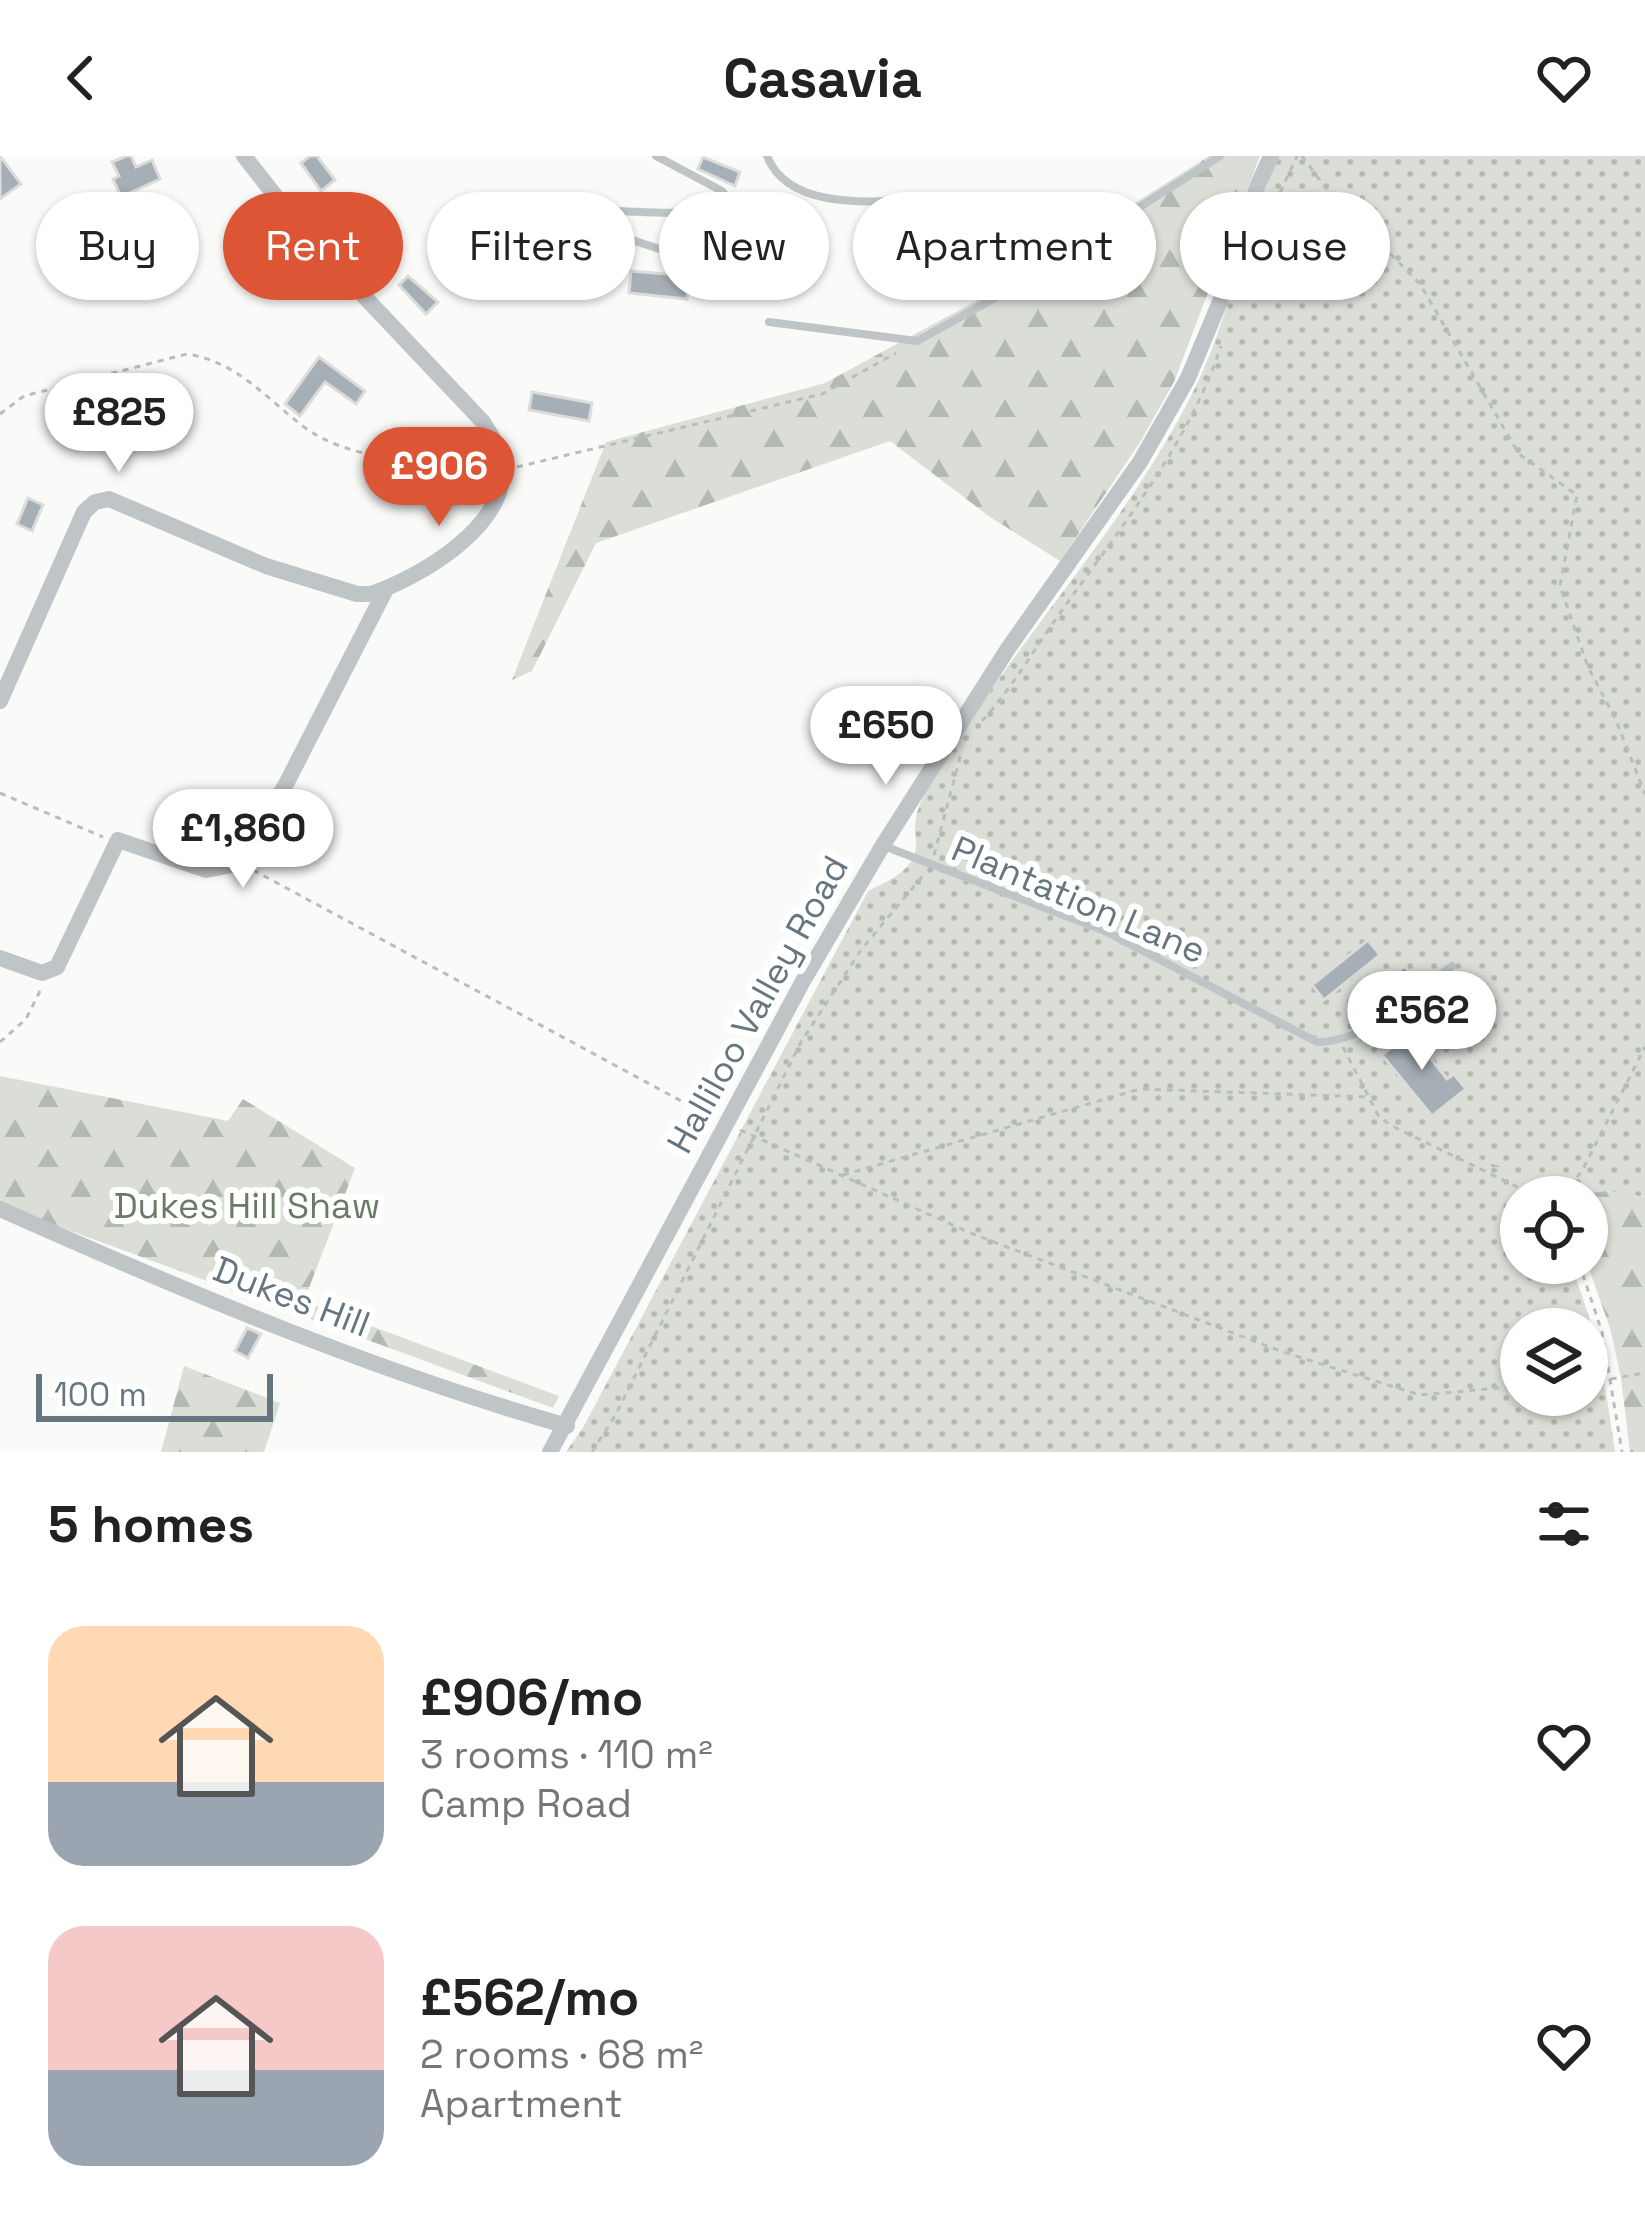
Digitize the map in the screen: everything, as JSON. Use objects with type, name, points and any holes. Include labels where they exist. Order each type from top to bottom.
[{"type":"street","points":[[0,701],[84,512],[103,500],[266,566],[357,594],[386,589],[463,543],[491,504],[503,471],[496,442],[482,422],[307,236],[244,156]]},
{"type":"street","name":"Halliloo Valley Road","points":[[550,1452],[883,845],[1009,647],[1140,462],[1188,378],[1224,292],[1271,156]]},
{"type":"street","points":[[0,958],[34,970],[51,972],[57,967],[114,842],[128,841],[206,870],[237,864],[285,786],[386,589]]},
{"type":"street","name":"Dukes Hill","points":[[0,1209],[276,1328],[456,1394],[567,1426]]},
{"type":"lane","points":[[656,156],[723,192]]},
{"type":"lane","points":[[766,156],[792,188],[821,200],[853,200]]},
{"type":"lane","points":[[1156,196],[1220,156]]},
{"type":"lane","points":[[659,211],[613,211],[603,217],[611,233],[659,249]]},
{"type":"lane","points":[[769,322],[916,341],[985,300]]},
{"type":"lane","name":"Plantation Lane","points":[[883,845],[1105,931],[1317,1042],[1341,1042]]},
{"type":"lane","points":[[1341,1042],[1452,966]]},
{"type":"path","points":[[1303,156],[1325,187],[1420,284],[1519,454],[1577,495],[1560,586],[1588,667],[1616,720],[1645,794]]},
{"type":"path","points":[[0,414],[23,396],[187,354],[209,357],[228,367],[304,427],[366,453],[503,471],[822,394],[916,341]]},
{"type":"path","points":[[0,793],[114,842]]},
{"type":"path","points":[[237,864],[726,1125],[973,1234],[1328,1367],[1420,1395],[1500,1388]]},
{"type":"path","points":[[592,1452],[615,1416],[801,1042],[900,898],[932,866]]},
{"type":"path","points":[[0,1042],[26,1019],[51,972]]},
{"type":"path","points":[[1341,1042],[1378,1114],[1390,1125],[1500,1179]]},
{"type":"path","points":[[1578,1176],[1645,1047]]},
{"type":"path","points":[[842,1175],[1140,1089],[1369,1097]]},
{"type":"path","points":[[1585,1284],[1612,1379],[1622,1452]]},
{"type":"path","points":[[1608,1380],[1645,1373]]},
{"type":"green space","points":[[1209,156],[1260,156],[1246,192],[1180,192],[1180,300],[1205,300],[1174,382],[1139,444],[1060,561],[990,517],[890,441],[596,543],[532,671],[512,680],[606,442],[825,383],[978,300],[1156,300],[1156,192],[1152,192]]},
{"type":"green space","points":[[1278,156],[1645,156],[1645,1197],[1608,1191],[1608,1176],[1500,1176],[1500,1284],[1577,1284],[1586,1308],[1500,1308],[1500,1416],[1608,1416],[1608,1404],[1615,1452],[566,1452],[868,891],[900,873],[912,860],[916,816],[926,792],[1004,672],[1138,487],[1195,388],[1229,300],[1390,300],[1390,192],[1263,192]]},
{"type":"green space","name":"Dukes Hill Shaw","points":[[0,1076],[228,1121],[243,1099],[355,1168],[304,1301],[559,1396],[553,1408],[0,1205]]},
{"type":"green space","points":[[1475,1157],[1524,1176],[1510,1176]]},
{"type":"green space","points":[[1608,1191],[1645,1197],[1645,1452],[1630,1452],[1608,1308],[1603,1308],[1594,1284],[1608,1284]]},
{"type":"green space","points":[[184,1366],[280,1403],[264,1452],[161,1452]]},
{"type":"building","points":[[0,156],[21,184],[0,199]]},
{"type":"building","points":[[131,156],[136,167],[152,160],[160,179],[132,192],[119,192],[113,179],[119,176],[112,162]]},
{"type":"building","points":[[317,156],[335,180],[321,191],[301,163]]},
{"type":"building","points":[[703,157],[740,172],[735,186],[698,169]]},
{"type":"building","points":[[635,271],[659,273],[659,296],[635,294]]},
{"type":"building","points":[[408,276],[427,292],[427,300],[438,302],[426,314],[403,289]]},
{"type":"building","points":[[319,357],[365,391],[356,404],[325,382],[300,416],[285,404]]},
{"type":"building","points":[[532,392],[592,403],[589,421],[529,410]]},
{"type":"building","points":[[28,498],[43,505],[32,531],[17,524]]},
{"type":"building","points":[[1368,940],[1380,955],[1324,1000],[1312,985]]},
{"type":"building","points":[[1405,966],[1417,983],[1359,1022],[1348,1006]]},
{"type":"building","points":[[1415,1028],[1426,1042],[1421,1046],[1447,1079],[1454,1074],[1466,1089],[1432,1116],[1382,1055]]},
{"type":"building","points":[[247,1328],[261,1334],[248,1358],[235,1351]]}]
